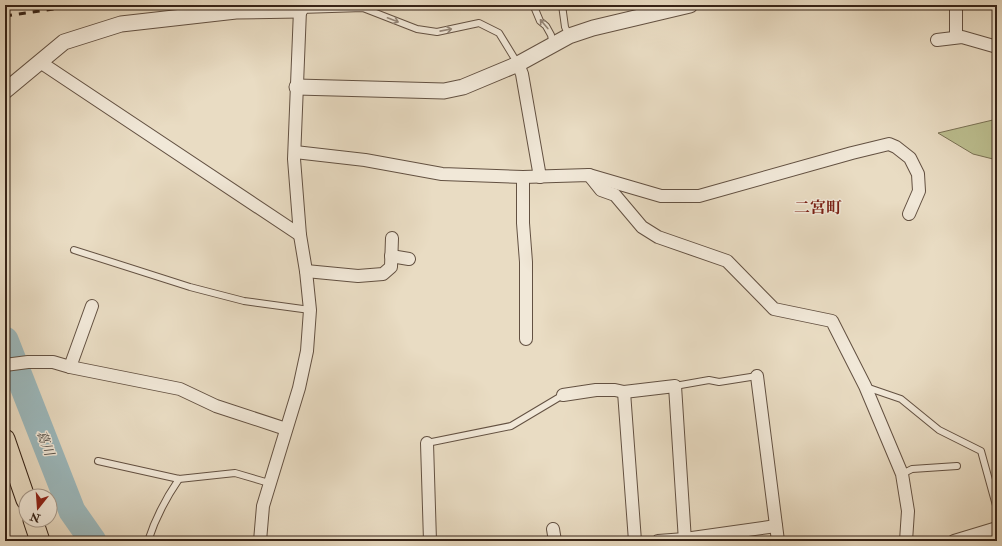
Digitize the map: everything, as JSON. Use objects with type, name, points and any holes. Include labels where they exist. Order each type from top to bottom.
[{"type":"main road","points":[[5,439],[22,488]]},
{"type":"main road","points":[[36,528],[40,541]]},
{"type":"street","points":[[297,87],[444,91],[462,87],[518,64],[569,36],[593,28],[690,5]]},
{"type":"street","points":[[956,5],[956,37]]},
{"type":"street","points":[[5,91],[64,42],[121,24],[236,11],[300,10],[295,152],[300,235],[310,310],[307,351],[299,388],[263,506],[260,541]]},
{"type":"street","points":[[938,40],[962,37],[997,47]]},
{"type":"street","points":[[518,64],[522,74],[540,177]]},
{"type":"street","points":[[37,65],[300,235]]},
{"type":"street","points":[[295,152],[365,160],[442,174],[523,177],[588,176],[661,196],[699,196],[889,144],[910,158],[918,174],[919,191],[909,214]]},
{"type":"street","points":[[588,176],[601,190],[615,195],[642,227],[658,237],[727,261],[774,309],[832,322],[865,386],[902,474],[908,511],[906,541]]},
{"type":"street","points":[[523,177],[523,223],[526,262],[526,338]]},
{"type":"street","points":[[306,271],[358,276],[383,274],[391,267],[392,238]]},
{"type":"street","points":[[391,256],[409,259]]},
{"type":"street","points":[[70,366],[92,306]]},
{"type":"street","points":[[5,365],[28,362],[53,362],[180,389],[216,406],[286,429]]},
{"type":"street","points":[[758,376],[778,541]]},
{"type":"street","points":[[563,395],[596,390],[615,390],[624,392],[675,386],[685,540]]},
{"type":"street","points":[[624,392],[635,541]]},
{"type":"street","points":[[427,444],[430,541]]},
{"type":"street","points":[[658,541],[685,540],[776,526]]},
{"type":"street","points":[[954,541],[997,528]]},
{"type":"street","points":[[553,529],[555,541]]},
{"type":"lane","points":[[538,5],[535,9],[540,20],[551,34],[553,45]]},
{"type":"lane","points":[[562,5],[565,27],[569,36]]},
{"type":"lane","points":[[300,10],[363,8],[417,29],[437,32],[479,24],[499,33],[518,64]]},
{"type":"lane","points":[[74,250],[190,287],[244,301],[310,310]]},
{"type":"lane","points":[[675,386],[709,380],[719,382],[758,376]]},
{"type":"lane","points":[[865,386],[901,398],[939,430],[981,451],[997,509]]},
{"type":"lane","points":[[427,444],[511,426],[563,395]]},
{"type":"lane","points":[[98,461],[179,479],[235,473],[269,483]]},
{"type":"lane","points":[[902,474],[912,470],[957,466]]},
{"type":"lane","points":[[148,541],[152,528],[165,502],[179,479]]},
{"type":"green space","points":[[997,119],[997,160],[973,154],[938,133]]},
{"type":"waterway","name":"葛川","points":[[5,340],[72,511],[93,541]]},
{"type":"railway","points":[[5,8],[22,5]]},
{"type":"railway","points":[[5,16],[82,5]]},
{"type":"district","name":"二宮町","points":[[818,208]]}]
